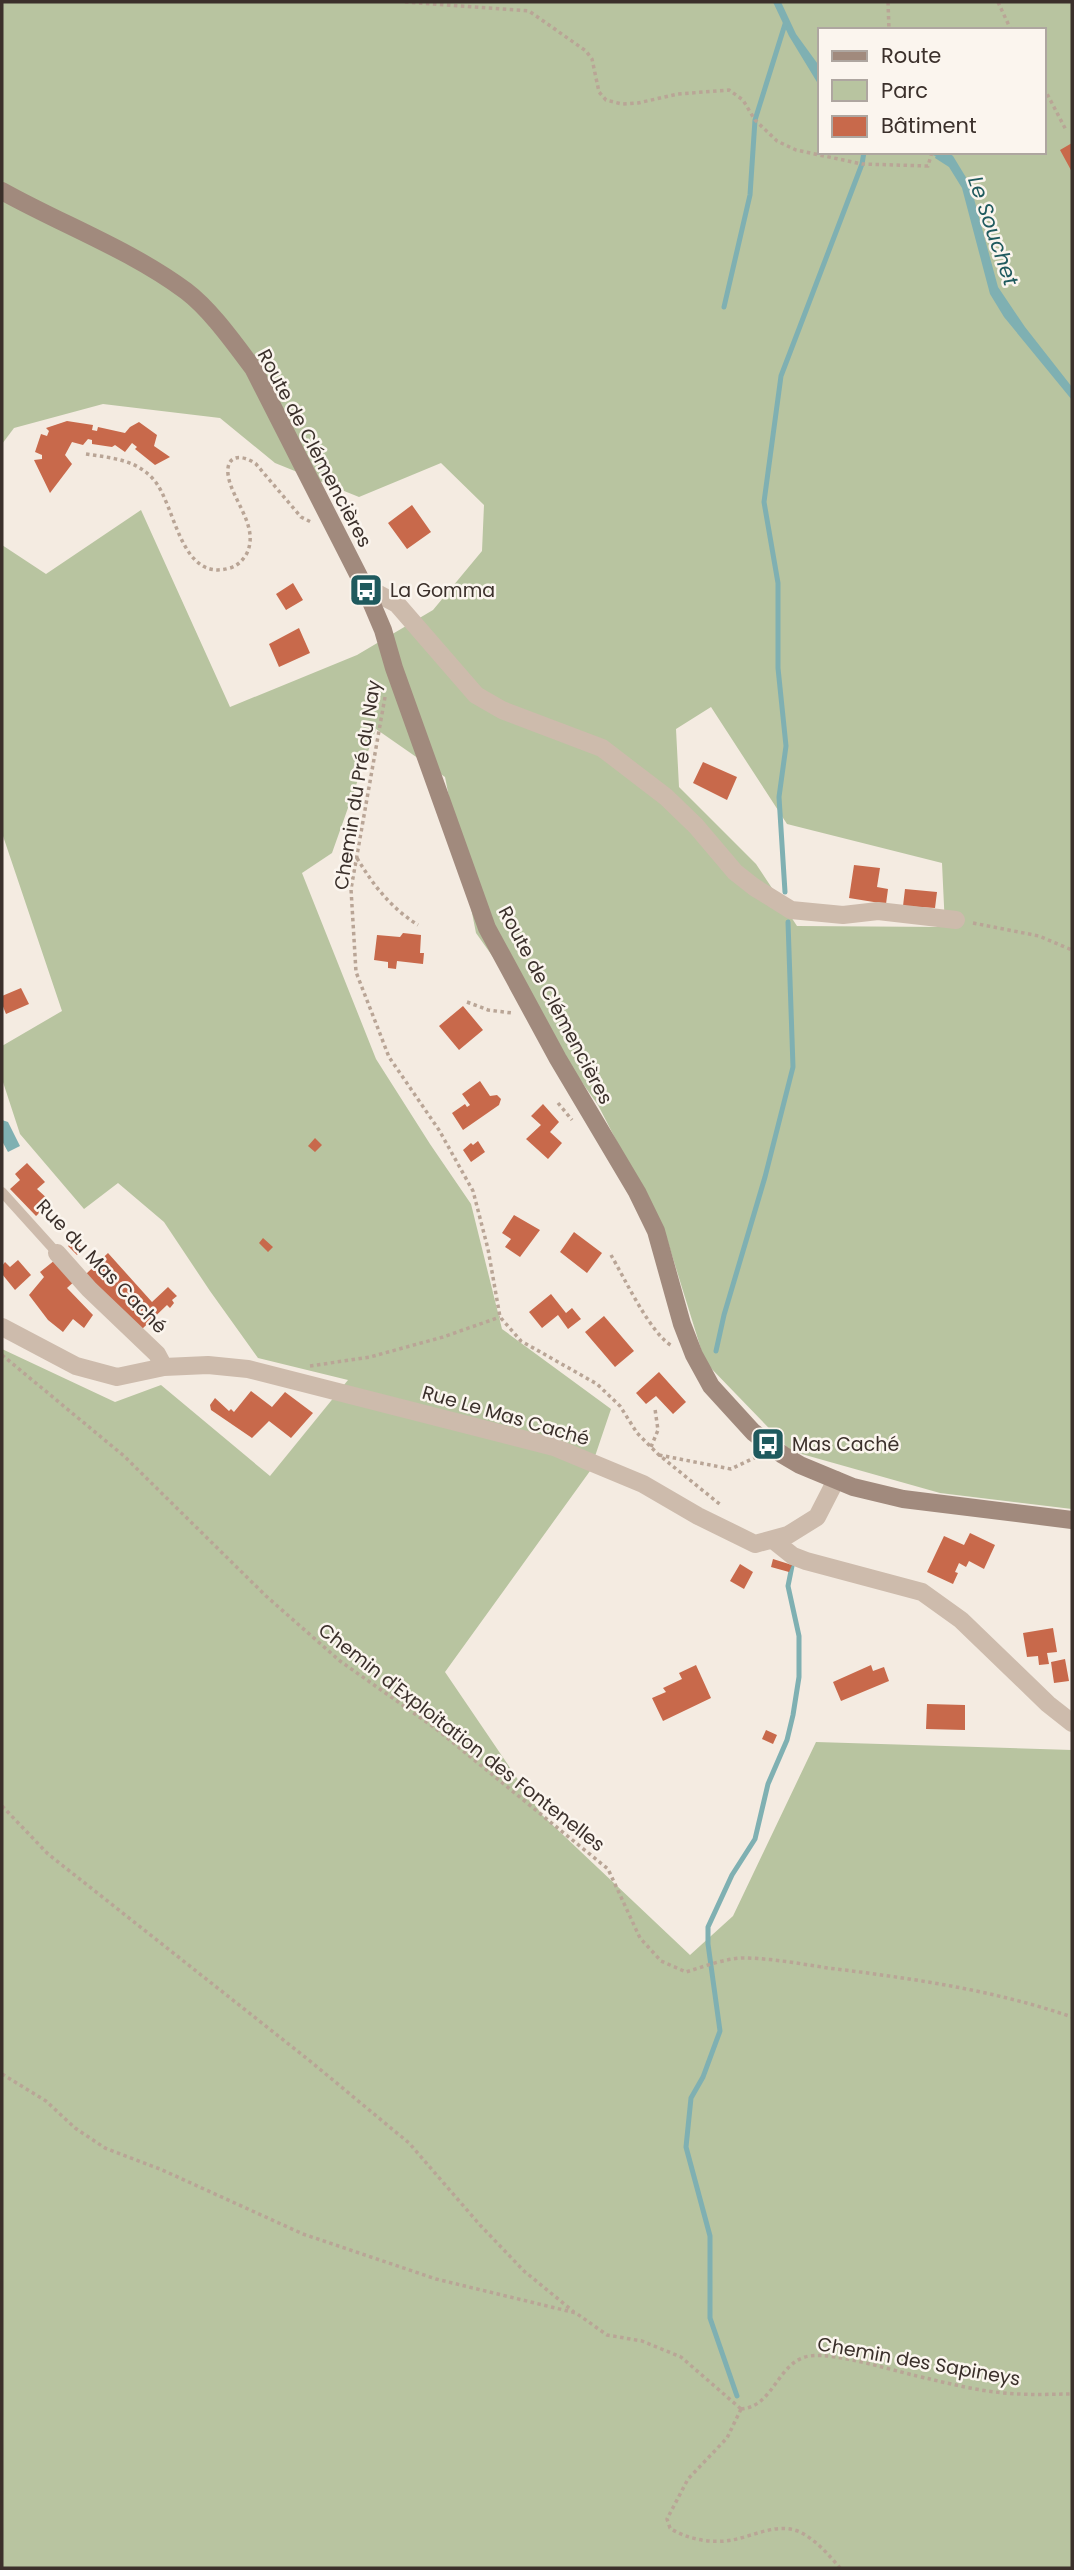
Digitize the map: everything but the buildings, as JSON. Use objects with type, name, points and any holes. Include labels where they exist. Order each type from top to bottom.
[{"type":"street","name":"Route de Clémencières","points":[[2,191],[134,257],[188,293],[229,337],[253,368],[366,590],[383,630],[394,668],[487,928],[558,1059],[637,1192],[656,1231],[682,1324],[711,1386],[743,1422],[773,1447],[800,1465],[836,1480],[904,1499],[1072,1520]]},
{"type":"street","points":[[366,590],[397,604],[476,695],[502,710],[602,748],[666,797],[696,825],[735,872],[792,910],[844,915],[878,911],[956,920]]},
{"type":"street","name":"Rue du Mas Caché","points":[[57,1254],[89,1289],[157,1354],[163,1367]]},
{"type":"street","points":[[2,1327],[76,1366],[117,1377],[163,1367]]},
{"type":"street","name":"Rue Le Mas Caché","points":[[163,1367],[208,1365],[278,1375],[554,1447],[643,1484],[698,1516],[755,1544],[773,1540]]},
{"type":"street","points":[[773,1540],[788,1535],[817,1517],[836,1480]]},
{"type":"street","points":[[773,1540],[793,1556],[922,1592],[961,1620],[1048,1704],[1072,1723]]},
{"type":"lane","name":"Rue du Mas Caché","points":[[2,1192],[57,1254]]},
{"type":"path","points":[[405,2],[529,11],[586,51],[592,59],[599,92],[606,100],[622,104],[638,103],[678,94],[729,90],[743,100],[755,120],[777,141],[796,150],[862,164],[928,166],[931,155]]},
{"type":"path","points":[[888,2],[889,28]]},
{"type":"path","points":[[998,2],[1010,28]]},
{"type":"path","points":[[1046,92],[1066,130]]},
{"type":"path","points":[[86,454],[127,460],[154,480],[189,555],[202,565],[220,570],[234,568],[243,560],[249,548],[246,519],[228,476],[228,466],[232,459],[238,456],[247,457],[256,464],[300,517],[313,523],[334,526]]},
{"type":"path","name":"Chemin du Pré du Nay","points":[[394,668],[389,675],[351,889],[356,972],[389,1057],[439,1130],[473,1191],[488,1249],[500,1317]]},
{"type":"path","points":[[357,858],[381,894],[397,912],[418,925]]},
{"type":"path","points":[[956,920],[1038,936],[1072,950]]},
{"type":"path","points":[[467,1002],[507,1013],[532,1011]]},
{"type":"path","points":[[611,1255],[664,1341],[674,1347],[692,1349]]},
{"type":"path","points":[[278,1375],[289,1369],[370,1357],[443,1337],[500,1317],[521,1341],[597,1384],[620,1406],[637,1433],[659,1455],[729,1510]]},
{"type":"path","name":"Chemin d'Exploitation des Fontenelles","points":[[2,1355],[124,1456],[266,1596],[340,1661],[435,1728],[608,1869],[640,1938],[661,1961],[686,1972],[747,1958],[877,1973],[956,1987],[1072,2017]]},
{"type":"path","points":[[651,1447],[658,1430],[655,1409]]},
{"type":"path","points":[[659,1455],[731,1469],[773,1447]]},
{"type":"path","points":[[2,1806],[48,1854],[310,2061],[409,2143],[488,2235],[524,2271],[607,2335],[642,2341],[681,2357],[741,2409],[727,2438],[688,2479],[667,2519],[670,2528],[681,2536],[722,2541],[783,2528],[798,2531],[811,2538],[840,2568]]},
{"type":"path","points":[[2,2074],[46,2101],[96,2144],[160,2169],[303,2234],[436,2280],[576,2313]]},
{"type":"path","name":"Chemin des Sapineys","points":[[741,2409],[752,2408],[760,2403],[797,2360],[813,2356],[831,2356],[933,2380],[1016,2394],[1072,2394]]},
{"type":"green space","points":[[2,2],[1072,2],[1072,1509],[940,1493],[791,1451],[705,1362],[667,1239],[598,1105],[476,933],[445,777],[376,729],[332,853],[302,873],[376,1059],[471,1204],[502,1329],[611,1409],[590,1471],[445,1672],[542,1815],[690,1955],[733,1916],[816,1742],[1072,1750],[1072,2568],[2,2568],[2,1349],[115,1402],[161,1385],[270,1476],[348,1380],[258,1358],[164,1222],[118,1183],[84,1209],[20,1134],[2,1079],[2,1046],[62,1011],[2,833],[2,545],[46,574],[141,510],[230,707],[357,655],[433,610],[482,551],[484,505],[441,463],[359,497],[275,463],[220,418],[103,404],[14,428],[2,444]],"holes":[[[711,707],[787,824],[942,863],[945,927],[797,926],[756,864],[679,787],[676,729]]]},
{"type":"water","points":[[773,2],[781,2],[796,34],[818,64],[818,84],[789,36]]},
{"type":"water","points":[[936,154],[950,154],[970,184],[998,287],[1072,387],[1072,400],[1004,317],[990,294],[962,188],[949,167],[935,158]]},
{"type":"water","points":[[2,1120],[8,1122],[20,1146],[8,1152],[2,1141]]},
{"type":"waterway","points":[[724,307],[750,195],[755,120],[786,21]]},
{"type":"waterway","points":[[785,892],[779,797],[786,746],[778,668],[778,583],[764,502],[781,376],[864,154]]},
{"type":"waterway","points":[[716,1351],[793,1067],[788,922]]},
{"type":"waterway","points":[[737,2396],[710,2318],[710,2236],[686,2147],[691,2098],[703,2077],[720,2031],[708,1927],[732,1875],[755,1839],[768,1784],[787,1740],[793,1715],[799,1677],[799,1636],[788,1586],[792,1566]]},
{"type":"place","name":"La Gomma","points":[[366,590]]},
{"type":"place","name":"Mas Caché","points":[[768,1444]]},
{"type":"water label","name":"Le Souchet","points":[[993,231]]}]
